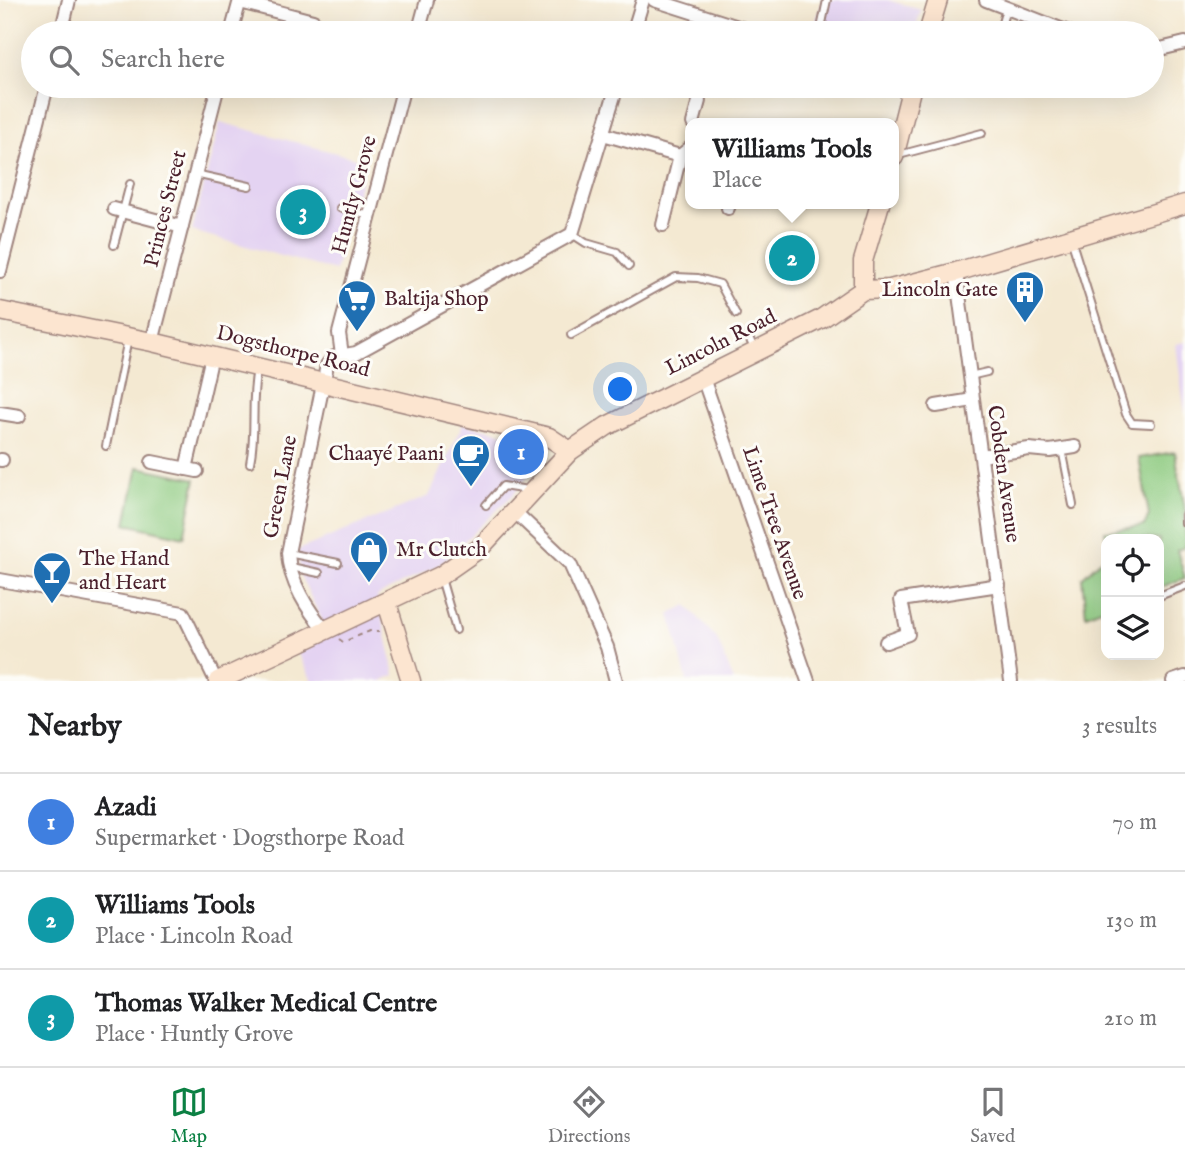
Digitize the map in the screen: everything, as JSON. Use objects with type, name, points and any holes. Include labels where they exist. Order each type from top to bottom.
[{"type":"street","points":[[64,21],[69,0]]},
{"type":"street","points":[[421,21],[426,0]]},
{"type":"street","points":[[637,21],[643,0]]},
{"type":"street","points":[[654,0],[720,21]]},
{"type":"street","points":[[932,21],[938,0]]},
{"type":"street","points":[[986,0],[1041,21]]},
{"type":"street","points":[[235,21],[240,1],[313,21]]},
{"type":"street","points":[[1164,48],[1185,43]]},
{"type":"street","points":[[0,271],[44,98]]},
{"type":"street","name":"Princes Street","points":[[152,342],[215,98]]},
{"type":"street","name":"Huntly Grove","points":[[342,355],[339,333],[401,98]]},
{"type":"street","points":[[322,383],[327,365],[334,357],[356,353],[572,234],[614,98]]},
{"type":"street","points":[[899,137],[909,98]]},
{"type":"street","points":[[694,118],[699,101]]},
{"type":"street","points":[[603,134],[685,152],[663,225]]},
{"type":"street","name":"Lincoln Road","points":[[217,681],[440,576],[480,548],[570,451],[607,426],[703,377],[751,343],[821,319],[863,290],[890,289],[956,272],[1185,204]]},
{"type":"street","points":[[863,290],[863,261],[879,209]]},
{"type":"street","points":[[118,210],[182,227]]},
{"type":"street","name":"Cobden Avenue","points":[[956,272],[1011,681]]},
{"type":"street","name":"Dogsthorpe Road","points":[[0,311],[152,342],[549,437],[570,451]]},
{"type":"street","points":[[152,462],[191,470],[212,356]]},
{"type":"street","name":"Lime Tree Avenue","points":[[703,377],[808,681]]},
{"type":"street","name":"Green Lane","points":[[322,383],[288,560],[311,614],[326,631]]},
{"type":"street","points":[[936,406],[973,400]]},
{"type":"street","points":[[0,413],[19,415]]},
{"type":"street","points":[[981,456],[1029,449],[1069,448]]},
{"type":"street","points":[[514,511],[570,564],[607,647],[616,681]]},
{"type":"street","points":[[0,580],[183,613],[217,681]]},
{"type":"street","points":[[886,642],[908,634],[901,600],[999,585]]},
{"type":"street","points":[[387,603],[411,681]]},
{"type":"street","points":[[1173,681],[1185,677]]},
{"type":"lane","points":[[823,21],[827,0]]},
{"type":"lane","points":[[1003,21],[1007,7]]},
{"type":"lane","points":[[899,156],[982,133]]},
{"type":"lane","points":[[195,173],[249,186]]},
{"type":"lane","points":[[114,245],[118,210],[130,184]]},
{"type":"lane","points":[[340,208],[370,216]]},
{"type":"lane","points":[[572,234],[586,243],[617,251],[629,266]]},
{"type":"lane","points":[[1071,237],[1126,414],[1132,423],[1151,424]]},
{"type":"lane","points":[[571,335],[676,277],[698,278],[720,284],[736,314]]},
{"type":"lane","points":[[106,446],[128,337]]},
{"type":"lane","points":[[250,463],[256,432],[251,398],[257,368]]},
{"type":"lane","points":[[970,376],[987,372]]},
{"type":"lane","points":[[1069,448],[1073,506]]},
{"type":"lane","points":[[486,505],[503,486],[534,491]]},
{"type":"lane","points":[[1185,516],[1185,523]]},
{"type":"lane","points":[[288,560],[338,563]]},
{"type":"lane","points":[[288,560],[320,573]]},
{"type":"lane","points":[[440,576],[456,630]]},
{"type":"lane","points":[[1164,594],[1185,586]]},
{"type":"path","points":[[326,631],[343,642],[370,631],[386,634]]},
{"type":"shaded area","points":[[823,0],[888,0],[921,10],[918,21],[816,21]]},
{"type":"shaded area","points":[[220,122],[366,161],[335,271],[192,231]]},
{"type":"shaded area","points":[[1185,342],[1185,415],[1176,344]]},
{"type":"shaded area","points":[[463,424],[535,440],[541,444],[534,468],[514,494],[439,565],[377,596],[395,675],[381,681],[312,681],[298,653],[312,647],[322,620],[300,575],[298,550],[429,496]]},
{"type":"shaded area","points":[[687,605],[717,639],[734,681],[687,681],[670,614]]},
{"type":"green space","points":[[1175,452],[1185,510],[1185,547],[1177,550],[1185,578],[1164,586],[1164,534],[1105,534],[1105,531],[1144,526],[1149,515],[1139,458]]},
{"type":"green space","points":[[138,467],[196,479],[184,537],[126,524]]},
{"type":"green space","points":[[1101,560],[1101,609],[1086,615],[1082,578]]},
{"type":"place","name":"Thomas Walker Medical Centre","points":[[303,212]]},
{"type":"place","name":"Williams Tools","points":[[792,258]]},
{"type":"place","name":"Lincoln Gate","points":[[1025,324]]},
{"type":"place","name":"Baltija Shop","points":[[357,333]]},
{"type":"place","name":"Azadi","points":[[521,452]]},
{"type":"place","name":"Chaayé Paani","points":[[471,488]]},
{"type":"place","name":"Mr Clutch","points":[[369,584]]},
{"type":"place","name":"The Hand and Heart","points":[[52,605]]}]
